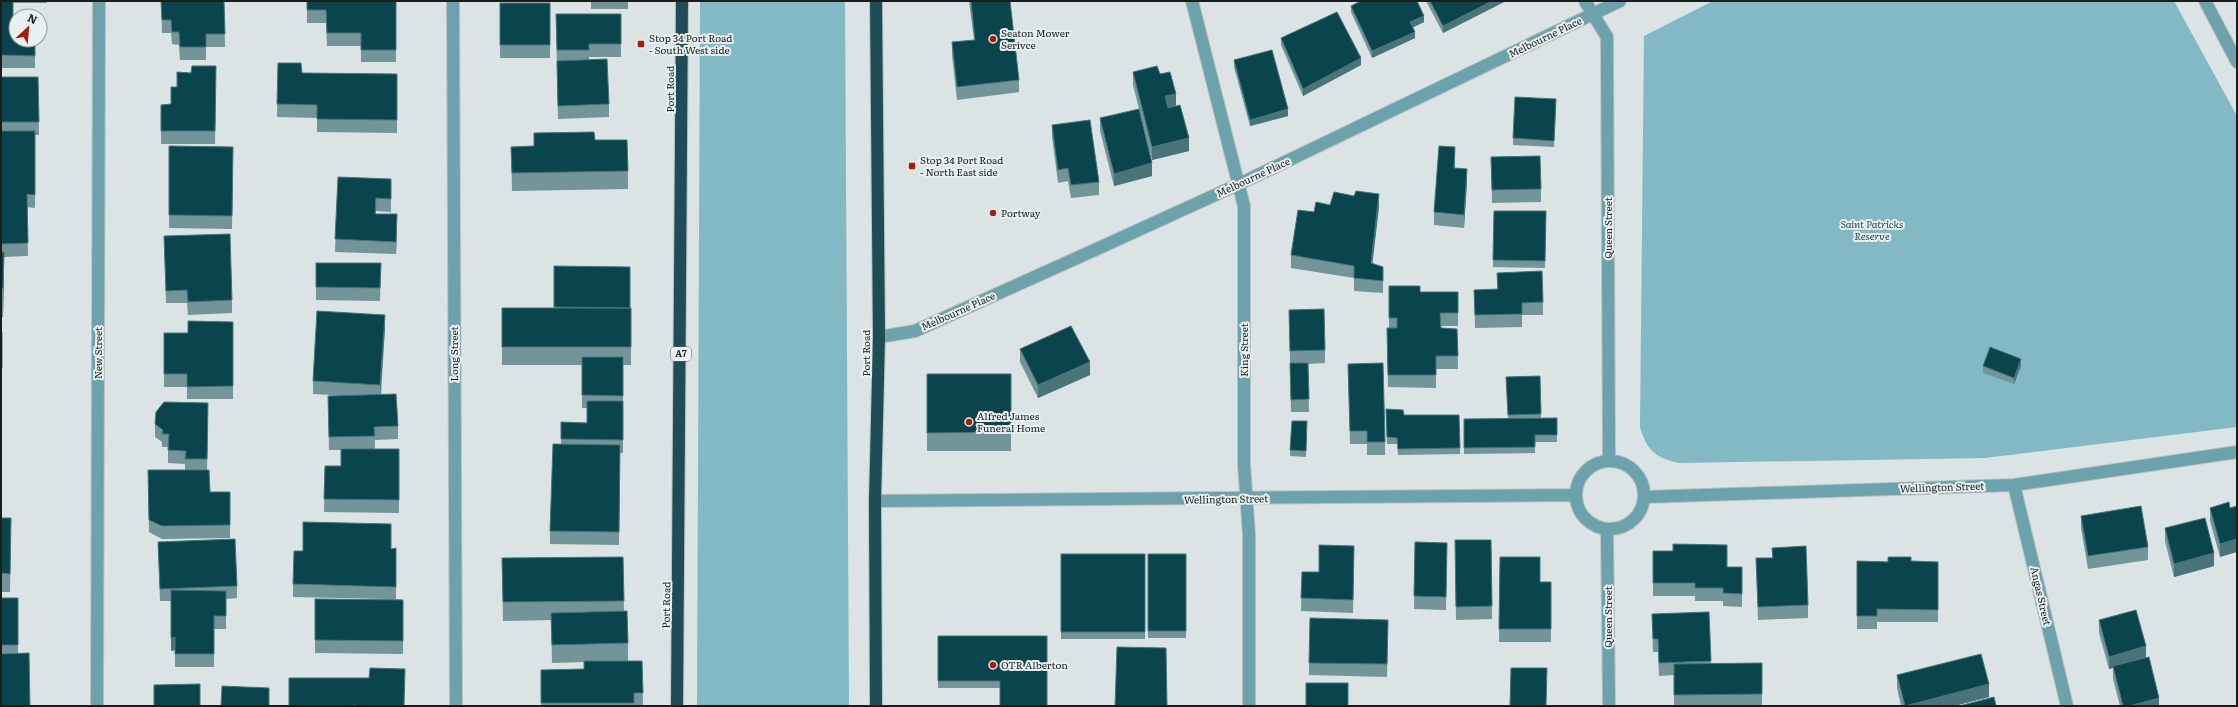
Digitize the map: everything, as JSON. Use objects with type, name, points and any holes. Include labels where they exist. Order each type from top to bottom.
[{"type":"highway","name":"Port Road","points":[[676,706],[682,1]]},
{"type":"highway","name":"Port Road","points":[[876,1],[879,337],[876,501],[876,706]]},
{"type":"street","name":"New Street","points":[[97,706],[98,1]]},
{"type":"street","name":"Long Street","points":[[452,1],[456,706]]},
{"type":"street","name":"King Street","points":[[1192,1],[1244,206],[1244,456],[1249,535],[1249,706]]},
{"type":"street","name":"Queen Street","points":[[1585,1],[1607,38],[1609,461]]},
{"type":"street","name":"Melbourne Place","points":[[879,337],[915,330],[1238,185],[1620,1]]},
{"type":"street","points":[[2205,1],[2237,62]]},
{"type":"street","name":"Wellington Street","points":[[1644,497],[2014,485],[2237,452]]},
{"type":"street","points":[[1609,461],[1620,463],[1634,472],[1643,486],[1644,497],[1642,508],[1632,520],[1618,528],[1607,529],[1598,527],[1582,514],[1576,495],[1577,485],[1582,475],[1599,463],[1609,461]]},
{"type":"street","name":"Angas Street","points":[[2014,485],[2067,706]]},
{"type":"street","name":"Wellington Street","points":[[876,501],[1576,495]]},
{"type":"street","name":"Queen Street","points":[[1607,529],[1609,706]]},
{"type":"green space","points":[[700,1],[845,1],[849,706],[697,706]]},
{"type":"green space","name":"Saint Patricks Reserve","points":[[1713,1],[2174,1],[2237,116],[2237,427],[1985,458],[1679,463],[1671,461],[1653,452],[1646,442],[1640,427],[1644,36]]},
{"type":"building","points":[[1,1],[13,1],[13,8],[8,8],[8,48],[35,48],[35,56],[1,55]]},
{"type":"building","points":[[161,1],[224,1],[225,34],[206,34],[206,47],[180,47],[179,32],[172,32],[171,20],[162,20]]},
{"type":"building","points":[[307,1],[396,1],[396,50],[361,50],[361,33],[327,33],[326,10],[307,10]]},
{"type":"building","name":"Seaton Mower Serivce","points":[[971,1],[1010,1],[1019,80],[957,87],[952,42],[975,40]]},
{"type":"building","points":[[1361,1],[1417,1],[1424,16],[1410,22],[1415,32],[1372,51],[1351,6]]},
{"type":"building","points":[[1430,1],[1492,1],[1443,26]]},
{"type":"building","points":[[500,3],[550,3],[550,45],[500,45]]},
{"type":"building","points":[[1337,12],[1361,58],[1303,89],[1281,38]]},
{"type":"building","points":[[556,14],[621,14],[621,44],[589,44],[589,50],[557,50]]},
{"type":"building","points":[[1272,50],[1288,109],[1250,120],[1234,60]]},
{"type":"building","points":[[607,59],[609,104],[558,106],[557,61]]},
{"type":"building","points":[[278,63],[301,63],[302,73],[397,74],[397,120],[317,119],[317,105],[277,104]]},
{"type":"building","points":[[192,66],[216,66],[215,131],[161,131],[161,105],[171,104],[171,87],[177,87],[177,72],[191,73]]},
{"type":"building","points":[[1157,66],[1160,74],[1170,72],[1176,94],[1165,96],[1168,108],[1180,105],[1189,138],[1152,147],[1133,72]]},
{"type":"building","points":[[1,77],[38,77],[39,122],[1,122]]},
{"type":"building","points":[[1515,97],[1556,99],[1554,141],[1513,138]]},
{"type":"building","points":[[1139,109],[1152,163],[1114,174],[1100,118]]},
{"type":"building","points":[[1090,120],[1099,182],[1071,185],[1068,168],[1058,170],[1052,125]]},
{"type":"building","points":[[1,131],[35,131],[35,195],[27,194],[28,243],[1,244]]},
{"type":"building","points":[[594,132],[595,140],[627,140],[628,171],[512,173],[511,147],[534,146],[534,133]]},
{"type":"building","points":[[169,146],[233,147],[232,216],[169,215]]},
{"type":"building","points":[[1439,146],[1455,147],[1454,168],[1467,169],[1464,215],[1434,212]]},
{"type":"building","points":[[1540,156],[1541,189],[1492,190],[1491,157]]},
{"type":"building","points":[[338,177],[391,179],[391,199],[376,198],[375,214],[397,214],[396,242],[335,239]]},
{"type":"building","points":[[1356,191],[1379,194],[1371,263],[1383,267],[1383,281],[1354,278],[1354,266],[1291,255],[1298,210],[1314,212],[1316,202],[1330,205],[1334,192],[1354,196]]},
{"type":"building","points":[[1494,211],[1546,211],[1545,261],[1493,260]]},
{"type":"building","points":[[230,234],[232,300],[188,302],[187,290],[166,291],[164,236]]},
{"type":"building","points":[[1,252],[4,252],[3,288],[1,288]]},
{"type":"building","points":[[316,263],[381,263],[380,288],[316,287]]},
{"type":"building","points":[[554,266],[630,267],[630,308],[554,307]]},
{"type":"building","points":[[1542,271],[1543,302],[1522,303],[1522,314],[1475,315],[1474,290],[1498,289],[1497,273]]},
{"type":"building","points":[[1389,286],[1420,286],[1420,292],[1458,292],[1458,313],[1440,313],[1441,328],[1457,329],[1458,356],[1436,356],[1436,375],[1388,375],[1387,328],[1397,328],[1397,318],[1389,318]]},
{"type":"building","points":[[502,308],[631,308],[631,347],[502,347]]},
{"type":"building","points":[[1324,309],[1325,350],[1290,351],[1289,310]]},
{"type":"building","points":[[317,311],[385,315],[380,385],[313,381]]},
{"type":"building","points":[[188,321],[233,322],[233,386],[187,387],[187,374],[164,374],[164,333],[188,333]]},
{"type":"building","points":[[1071,326],[1090,362],[1038,385],[1020,349]]},
{"type":"building","points":[[2,332],[2,368],[1,368]]},
{"type":"building","points":[[1990,347],[2021,359],[2014,378],[1983,366]]},
{"type":"building","points":[[582,357],[623,357],[623,396],[582,395]]},
{"type":"building","points":[[1290,363],[1308,363],[1309,399],[1291,400]]},
{"type":"building","points":[[1383,363],[1385,442],[1367,442],[1367,431],[1350,431],[1348,364]]},
{"type":"building","name":"Alfred James Funeral Home","points":[[927,374],[1011,374],[1011,432],[927,433]]},
{"type":"building","points":[[1540,376],[1541,414],[1508,415],[1506,377]]},
{"type":"building","points":[[396,394],[398,426],[374,427],[375,436],[329,437],[328,396]]},
{"type":"building","points":[[587,401],[623,401],[623,440],[561,439],[561,422],[587,423]]},
{"type":"building","points":[[164,402],[208,403],[207,459],[185,459],[186,451],[168,450],[169,434],[162,434],[163,430],[155,424],[156,412]]},
{"type":"building","points":[[1386,409],[1403,410],[1404,415],[1459,415],[1460,448],[1398,449],[1397,438],[1387,437]]},
{"type":"building","points":[[1557,418],[1557,435],[1535,435],[1535,447],[1464,448],[1464,419]]},
{"type":"building","points":[[1292,421],[1307,421],[1306,451],[1290,450]]},
{"type":"building","points":[[553,444],[620,445],[619,532],[550,531]]},
{"type":"building","points":[[341,449],[399,449],[399,500],[324,499],[325,466],[341,466]]},
{"type":"building","points":[[148,470],[209,470],[210,492],[230,492],[230,525],[162,526],[149,520]]},
{"type":"building","points":[[2229,502],[2230,508],[2237,506],[2237,539],[2220,544],[2210,508]]},
{"type":"building","points":[[2141,506],[2148,547],[2088,556],[2081,516]]},
{"type":"building","points":[[1,518],[11,518],[10,574],[1,573]]},
{"type":"building","points":[[2205,518],[2214,553],[2174,564],[2165,528]]},
{"type":"building","points":[[303,522],[391,524],[391,549],[396,548],[396,587],[293,584],[294,551],[303,551]]},
{"type":"building","points":[[235,539],[237,586],[160,589],[158,542]]},
{"type":"building","points":[[1455,540],[1491,540],[1492,606],[1456,607]]},
{"type":"building","points":[[1415,542],[1447,543],[1446,597],[1414,596]]},
{"type":"building","points":[[1673,544],[1727,545],[1727,567],[1742,567],[1742,594],[1723,593],[1723,588],[1695,588],[1695,583],[1653,583],[1653,551],[1673,551]]},
{"type":"building","points":[[1319,545],[1354,546],[1353,600],[1301,598],[1302,572],[1319,572]]},
{"type":"building","points":[[1806,546],[1808,605],[1758,607],[1756,558],[1773,558],[1772,548]]},
{"type":"building","points":[[1061,554],[1145,554],[1145,632],[1061,632]]},
{"type":"building","points":[[1148,554],[1186,554],[1186,631],[1148,631]]},
{"type":"building","points":[[623,557],[624,601],[503,602],[502,558]]},
{"type":"building","points":[[1500,557],[1540,557],[1540,582],[1551,582],[1551,629],[1499,629]]},
{"type":"building","points":[[1888,557],[1911,557],[1911,561],[1938,562],[1938,610],[1877,609],[1877,616],[1857,616],[1857,561],[1888,562]]},
{"type":"building","points":[[171,590],[226,591],[226,616],[214,616],[214,654],[175,654],[175,637],[171,638]]},
{"type":"building","points":[[1,598],[18,598],[18,645],[1,645]]},
{"type":"building","points":[[315,599],[403,600],[403,641],[315,640]]},
{"type":"building","points":[[2136,610],[2146,646],[2109,657],[2099,620]]},
{"type":"building","points":[[627,611],[628,643],[552,645],[551,613]]},
{"type":"building","points":[[1709,612],[1711,661],[1659,663],[1658,639],[1653,639],[1652,614]]},
{"type":"building","points":[[1310,618],[1388,620],[1387,664],[1309,663]]},
{"type":"building","name":"OTR Alberton","points":[[938,636],[1047,636],[1047,706],[1000,706],[1000,681],[938,681]]},
{"type":"building","points":[[1117,647],[1166,648],[1167,706],[1115,706]]},
{"type":"building","points":[[29,653],[30,706],[1,706],[1,654]]},
{"type":"building","points":[[1981,654],[1989,684],[1905,706],[1897,675]]},
{"type":"building","points":[[2149,657],[2159,698],[2129,706],[2123,706],[2113,666]]},
{"type":"building","points":[[584,661],[642,661],[643,693],[634,693],[634,703],[541,703],[541,670],[584,669]]},
{"type":"building","points":[[1762,663],[1762,694],[1674,695],[1674,664]]},
{"type":"building","points":[[370,668],[405,669],[404,706],[289,706],[289,678],[369,678]]},
{"type":"building","points":[[1511,668],[1547,668],[1546,706],[1510,706]]},
{"type":"building","points":[[1306,683],[1348,683],[1348,706],[1306,706]]},
{"type":"building","points":[[200,684],[200,706],[154,706],[154,685]]},
{"type":"building","points":[[222,686],[269,688],[269,706],[221,706]]},
{"type":"building","points":[[1994,697],[1996,706],[1959,706]]},
{"type":"place","name":"Seaton Mower Serivce","points":[[993,39]]},
{"type":"place","name":"Stop 34 Port Road - South West side","points":[[641,44]]},
{"type":"place","name":"Stop 34 Port Road - North East side","points":[[912,166]]},
{"type":"place","name":"Portway","points":[[993,213]]},
{"type":"place","name":"Alfred James Funeral Home","points":[[969,422]]},
{"type":"place","name":"OTR Alberton","points":[[993,665]]}]
